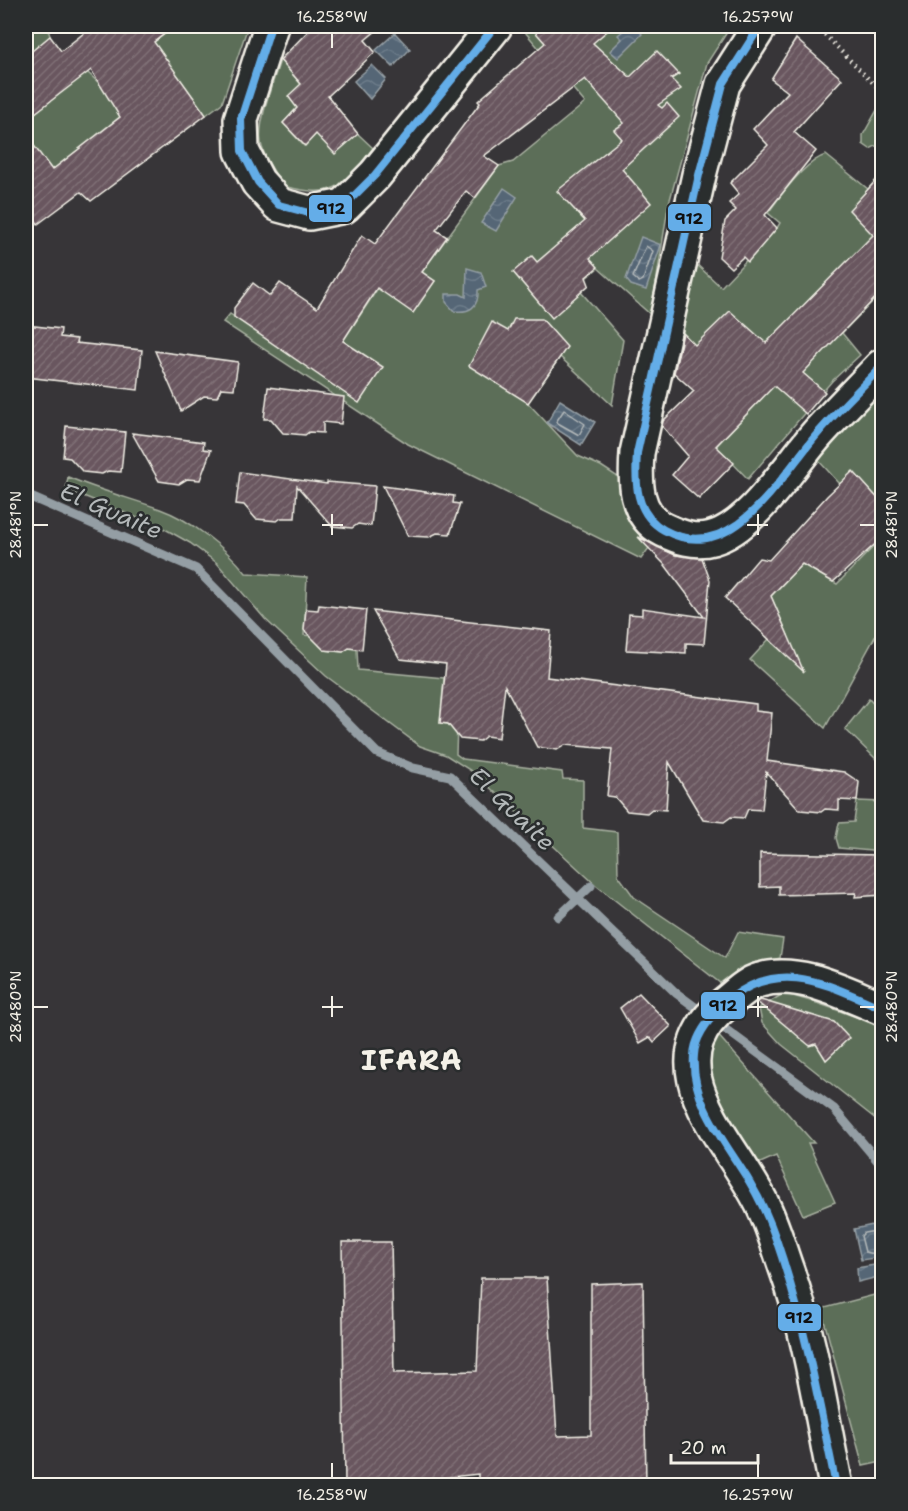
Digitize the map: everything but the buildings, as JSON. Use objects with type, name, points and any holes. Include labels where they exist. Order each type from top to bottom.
[{"type":"street","points":[[271,26],[241,119],[242,151],[258,182],[279,205],[309,213],[344,206],[375,175],[495,26]]},
{"type":"street","points":[[760,26],[723,84],[699,175],[637,453],[636,494],[643,507],[656,526],[693,540],[713,538],[732,528],[750,513],[819,432],[882,366]]},
{"type":"street","points":[[836,1485],[796,1296],[764,1208],[697,1093],[692,1079],[691,1062],[698,1034],[706,1022],[739,993],[759,980],[775,977],[805,979],[882,1008]]},
{"type":"path","points":[[816,26],[882,92]]},
{"type":"green space","points":[[26,26],[53,26],[48,29],[50,36],[26,56]]},
{"type":"green space","points":[[175,26],[248,26],[222,103],[206,115],[176,73],[52,170],[43,158],[26,169],[26,120],[87,72],[100,84]]},
{"type":"green space","points":[[520,26],[731,26],[707,63],[668,207],[651,315],[598,268],[586,278],[581,292],[623,340],[612,405],[560,357],[528,403],[578,456],[601,466],[621,479],[653,533],[649,548],[641,559],[408,444],[223,322],[230,314],[359,402],[343,341],[378,288],[413,312],[435,281],[422,272],[499,166],[513,162],[585,103]]},
{"type":"green space","points":[[280,60],[301,84],[297,108],[283,123],[304,146],[316,134],[358,134],[373,148],[353,173],[336,187],[314,191],[283,186],[265,154],[261,143],[261,124]]},
{"type":"green space","points":[[881,103],[882,143],[870,149],[863,144],[863,135]]},
{"type":"green space","points":[[826,155],[868,189],[882,174],[882,309],[874,300],[842,333],[860,355],[832,381],[748,479],[716,446],[747,413],[711,361],[677,329],[695,263],[721,287],[777,228],[780,223],[768,213],[786,188],[810,164]]},
{"type":"green space","points":[[882,386],[882,503],[853,472],[840,484],[818,460]]},
{"type":"green space","points":[[68,477],[160,509],[184,520],[218,545],[246,573],[307,577],[304,635],[320,637],[319,645],[324,650],[343,652],[349,648],[357,649],[358,670],[444,678],[440,723],[457,725],[456,754],[463,759],[562,772],[563,779],[583,780],[583,828],[617,832],[618,875],[634,897],[725,958],[738,932],[783,939],[780,958],[742,967],[720,983],[597,886],[473,772],[446,755],[420,746],[326,676],[265,619],[217,563],[190,543],[165,529],[66,489]]},
{"type":"green space","points":[[882,538],[882,624],[825,728],[750,660],[769,639],[777,647],[788,635],[771,596],[802,564],[837,584]]},
{"type":"green space","points":[[869,699],[882,713],[882,753],[876,759],[845,729]]},
{"type":"green space","points":[[857,801],[882,802],[882,852],[839,848],[836,838],[839,823],[854,822]]},
{"type":"green space","points":[[783,994],[821,1004],[882,1026],[882,1124],[781,1044],[762,1023],[759,1008]]},
{"type":"green space","points":[[716,1033],[814,1143],[808,1143],[835,1202],[803,1215],[776,1156],[758,1164],[720,1102],[714,1085],[711,1051]]},
{"type":"green space","points":[[882,1293],[882,1462],[863,1466],[821,1309]]},
{"type":"water","points":[[629,26],[635,26],[642,34],[618,58],[610,51],[622,39],[618,35]]},
{"type":"water","points":[[395,33],[410,49],[393,67],[376,50]]},
{"type":"water","points":[[372,65],[386,79],[370,99],[354,81]]},
{"type":"water","points":[[504,188],[517,197],[496,231],[481,223]]},
{"type":"water","points":[[641,237],[661,245],[646,290],[631,285],[626,279]]},
{"type":"water","points":[[467,268],[481,272],[486,287],[478,290],[477,301],[472,308],[465,311],[454,311],[446,302],[446,294],[460,294],[466,297]]},
{"type":"water","points":[[560,400],[595,422],[581,445],[547,423]]},
{"type":"water","points":[[882,1223],[882,1276],[858,1282],[857,1268],[875,1265],[874,1258],[861,1260],[854,1229]]},
{"type":"waterway","name":"El Guaite","points":[[26,495],[196,569],[377,753],[413,768],[450,776],[676,993],[834,1109],[882,1166]]},
{"type":"waterway","points":[[558,917],[591,886]]},
{"type":"transit line","name":"912","points":[[271,26],[241,119],[242,151],[258,182],[279,205],[309,213],[344,206],[375,175],[495,26]]},
{"type":"transit line","name":"912","points":[[760,26],[723,84],[699,175],[637,453],[637,486],[647,515],[664,530],[689,538],[712,537],[733,527],[771,492],[819,432],[882,366]]},
{"type":"transit line","name":"912","points":[[836,1486],[803,1331],[786,1269],[757,1195],[720,1137],[704,1106],[694,1072],[694,1055],[702,1031],[718,1011],[730,999],[749,986],[768,980],[787,978],[824,984],[882,1008]]},
{"type":"district","name":"IFARA","points":[[412,1060]]}]
